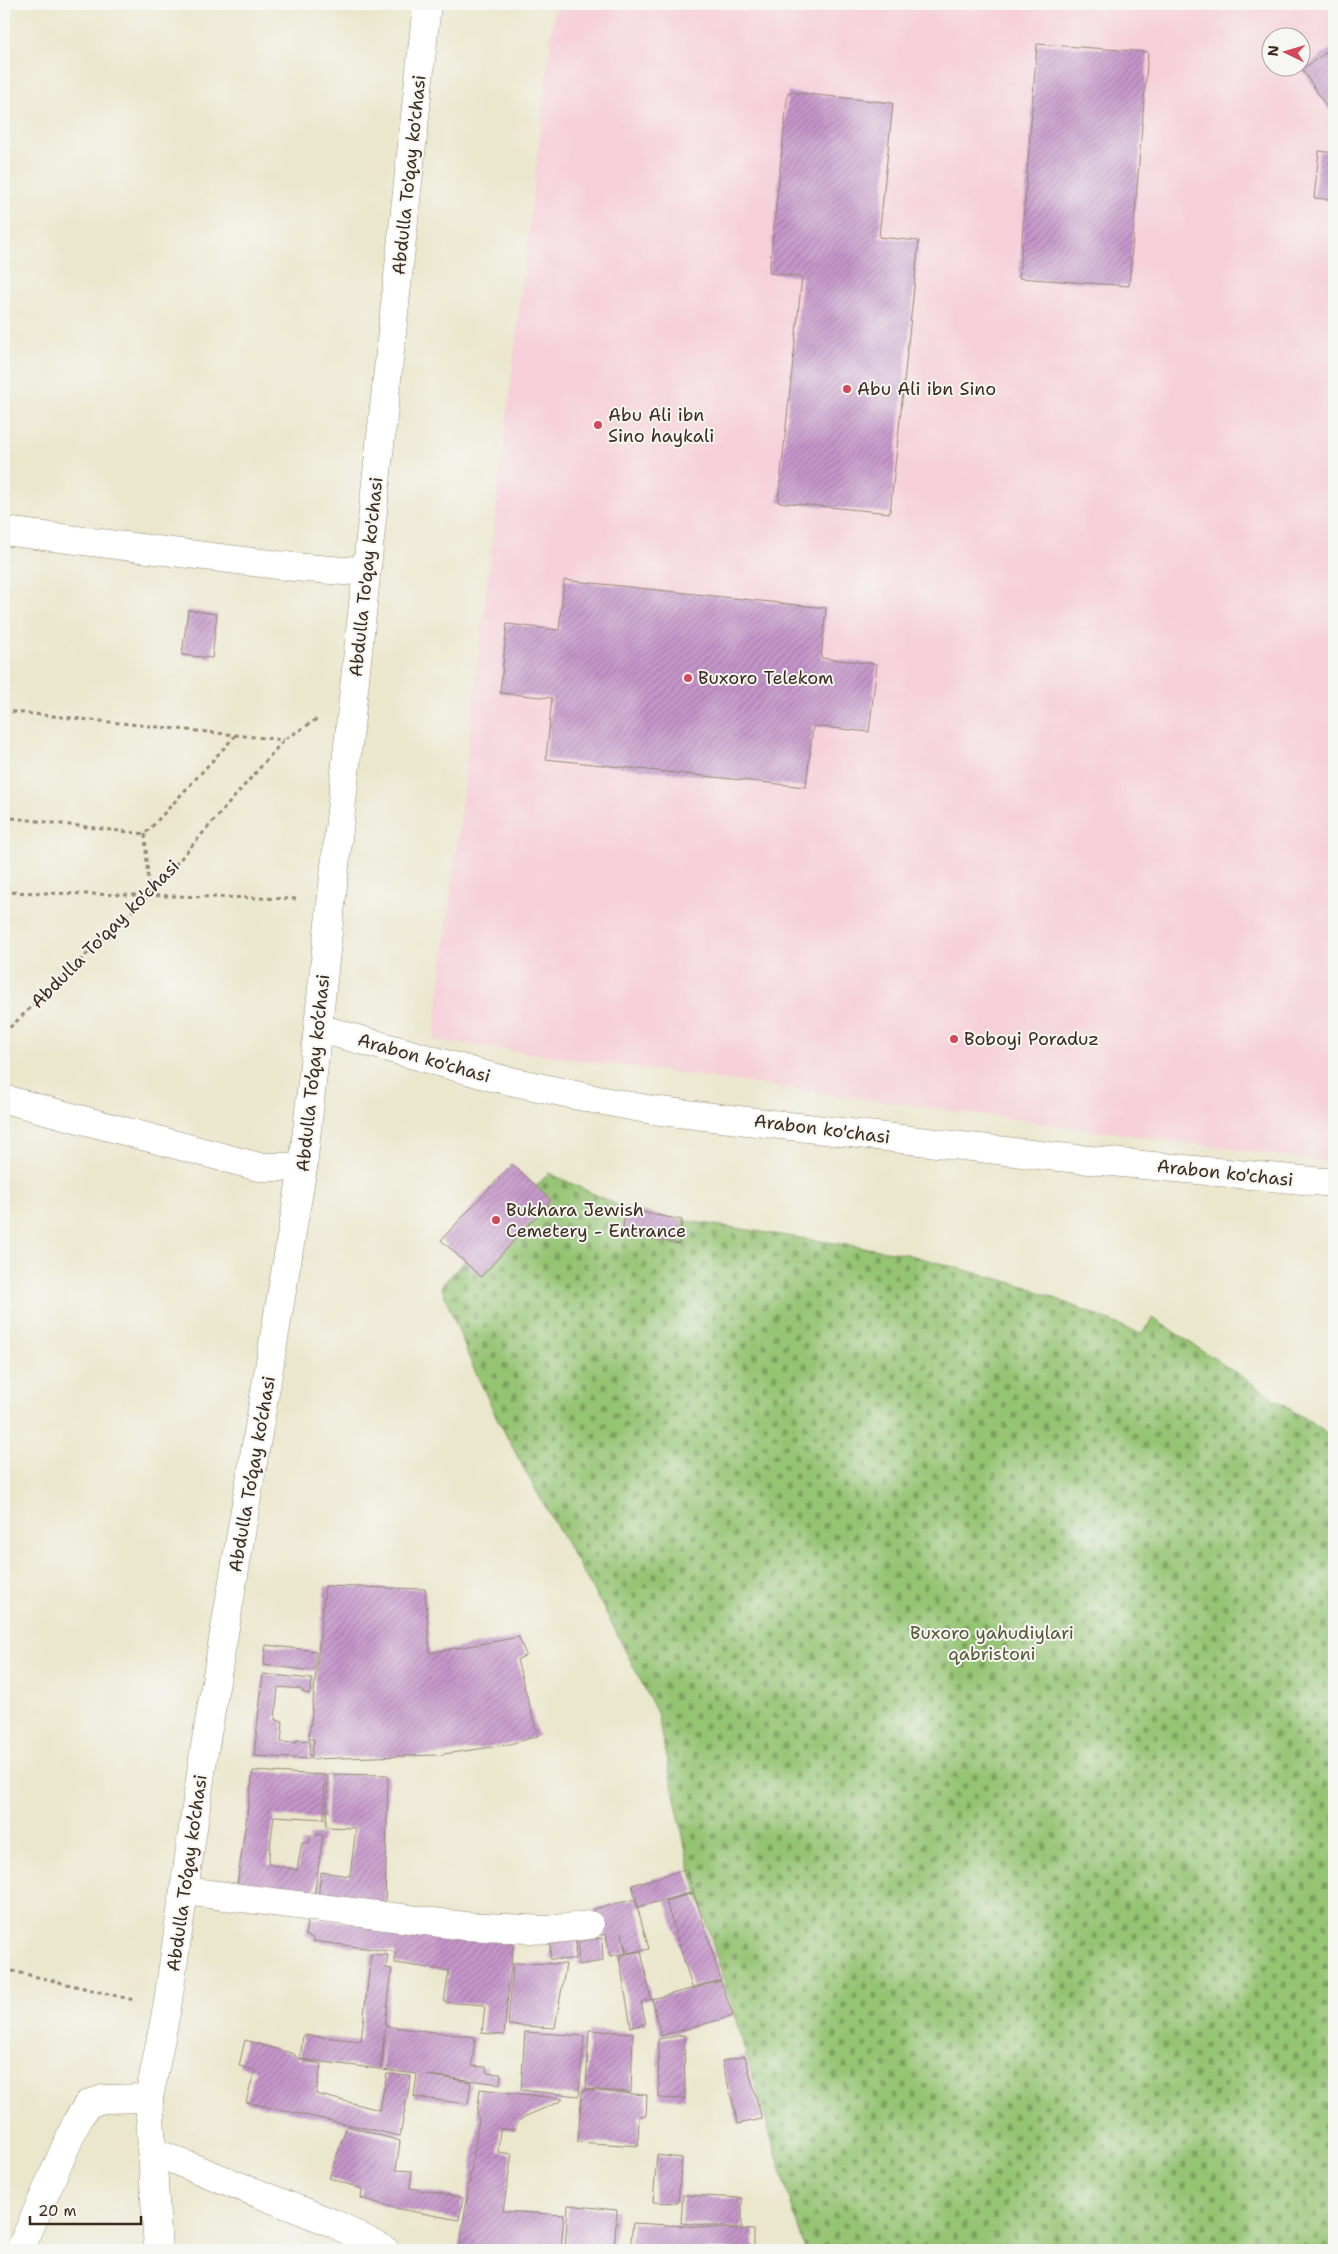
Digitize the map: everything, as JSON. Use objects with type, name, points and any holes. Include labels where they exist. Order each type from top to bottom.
[{"type":"street","name":"Abdulla To'qay ko'chasi","points":[[353,695],[427,4]]},
{"type":"street","points":[[4,532],[294,567],[344,571],[367,569]]},
{"type":"street","name":"Abdulla To’qay ko’chasi","points":[[158,2250],[149,2098],[167,2008],[204,1752],[303,1167],[353,695]]},
{"type":"street","name":"Arabon ko'chasi","points":[[318,1028],[492,1077],[652,1110],[1048,1156],[1334,1184]]},
{"type":"street","points":[[4,1099],[259,1167],[303,1167]]},
{"type":"street","points":[[185,1891],[465,1926],[539,1930],[590,1926]]},
{"type":"street","points":[[20,2250],[77,2121],[88,2104],[103,2099],[149,2098]]},
{"type":"street","points":[[151,2151],[335,2224],[385,2250]]},
{"type":"path","name":"Abdulla To'qay ko'chasi","points":[[4,1033],[149,895],[284,740],[353,695]]},
{"type":"path","points":[[4,711],[284,740]]},
{"type":"path","points":[[149,895],[145,834],[236,735]]},
{"type":"path","points":[[4,817],[145,834]]},
{"type":"path","points":[[4,892],[332,899]]},
{"type":"path","points":[[4,1969],[167,2008]]},
{"type":"shaded area","points":[[555,4],[1334,4],[1334,1163],[434,1040]]},
{"type":"green space","name":"Buxoro yahudiylari qabristoni","points":[[549,1173],[626,1209],[682,1220],[906,1254],[1028,1287],[1141,1334],[1153,1318],[1334,1438],[1334,2250],[805,2250],[689,1865],[657,1713],[609,1618],[497,1418],[472,1365],[441,1286]]},
{"type":"building","points":[[1037,44],[1148,52],[1129,286],[1019,278]]},
{"type":"building","points":[[1334,47],[1334,118],[1308,78],[1310,78],[1310,64]]},
{"type":"building","name":"Abu Ali ibn Sino","points":[[788,92],[893,103],[879,237],[919,241],[890,513],[778,502],[802,277],[769,273]]},
{"type":"building","points":[[1319,151],[1334,153],[1334,200],[1314,198]]},
{"type":"building","name":"Buxoro Telekom","points":[[564,580],[826,608],[821,658],[877,664],[869,732],[813,726],[806,787],[546,759],[552,698],[500,693],[507,624],[559,630]]},
{"type":"building","points":[[188,610],[217,614],[212,658],[182,655]]},
{"type":"building","name":"Bukhara Jewish Cemetery - Entrance","points":[[512,1164],[551,1200],[481,1277],[441,1240]]},
{"type":"building","points":[[626,1209],[682,1220],[679,1244],[622,1233]]},
{"type":"building","points":[[325,1586],[425,1589],[430,1653],[519,1637],[526,1655],[517,1660],[538,1736],[506,1745],[437,1755],[311,1759],[314,1739],[309,1739]]},
{"type":"building","points":[[266,1645],[316,1651],[314,1671],[264,1665]]},
{"type":"building","points":[[263,1674],[312,1679],[310,1694],[304,1693],[301,1689],[278,1687],[275,1720],[283,1721],[281,1742],[296,1743],[296,1740],[310,1741],[309,1759],[254,1756]]},
{"type":"building","points":[[253,1771],[325,1775],[324,1819],[274,1816],[268,1864],[297,1870],[302,1842],[309,1843],[310,1835],[323,1835],[314,1897],[237,1886]]},
{"type":"building","points":[[328,1774],[388,1775],[385,1907],[318,1899],[321,1872],[350,1876],[356,1828],[326,1827]]},
{"type":"building","points":[[686,1869],[694,1892],[638,1907],[632,1885]]},
{"type":"building","points":[[694,1893],[721,1980],[692,1987],[666,1901]]},
{"type":"building","points":[[635,1899],[649,1949],[627,1953],[621,1932],[626,1953],[610,1956],[606,1934],[596,1936],[594,1909]]},
{"type":"building","points":[[308,1918],[455,1935],[513,1944],[504,2035],[482,2033],[485,2005],[444,2002],[449,1971],[395,1963],[395,1952],[313,1941],[313,1938],[305,1935]]},
{"type":"building","points":[[551,1934],[576,1934],[575,1960],[550,1959]]},
{"type":"building","points":[[602,1938],[603,1961],[578,1965],[578,1941]]},
{"type":"building","points":[[641,1951],[651,1999],[641,2002],[646,2024],[631,2027],[619,1956]]},
{"type":"building","points":[[371,1954],[388,1955],[386,1968],[392,1969],[385,2026],[475,2037],[472,2066],[486,2067],[487,2073],[501,2074],[500,2084],[427,2075],[471,2082],[468,2104],[414,2097],[417,2074],[382,2070],[385,2030],[380,2069],[300,2059],[303,2035],[361,2041]]},
{"type":"building","points":[[513,1963],[566,1964],[555,2028],[508,2025]]},
{"type":"building","points":[[721,1981],[733,2016],[661,2036],[652,1999]]},
{"type":"building","points":[[589,2030],[633,2033],[631,2092],[586,2089]]},
{"type":"building","points":[[525,2032],[584,2036],[579,2096],[521,2090]]},
{"type":"building","points":[[684,2035],[685,2099],[659,2098],[658,2039]]},
{"type":"building","points":[[245,2040],[294,2054],[298,2059],[321,2064],[316,2094],[380,2110],[387,2074],[411,2076],[400,2136],[246,2102],[255,2070],[239,2066]]},
{"type":"building","points":[[745,2056],[762,2119],[738,2124],[722,2061]]},
{"type":"building","points":[[480,2089],[563,2099],[524,2117],[517,2123],[515,2130],[500,2129],[498,2152],[512,2154],[503,2211],[564,2215],[561,2250],[459,2250],[479,2119],[477,2115]]},
{"type":"building","points":[[582,2090],[647,2095],[646,2116],[639,2116],[638,2146],[578,2142]]},
{"type":"building","points":[[347,2126],[400,2141],[396,2170],[412,2171],[410,2188],[463,2198],[459,2220],[394,2208],[361,2198],[362,2189],[329,2178]]},
{"type":"building","points":[[657,2155],[682,2158],[678,2203],[653,2202]]},
{"type":"building","points":[[683,2195],[742,2198],[742,2228],[681,2223]]},
{"type":"building","points":[[568,2205],[617,2210],[614,2250],[565,2250]]},
{"type":"building","points":[[633,2223],[754,2230],[754,2250],[630,2250]]},
{"type":"place","name":"Abu Ali ibn Sino","points":[[847,389]]},
{"type":"place","name":"Abu Ali ibn Sino haykali","points":[[598,425]]},
{"type":"place","name":"Buxoro Telekom","points":[[688,678]]},
{"type":"place","name":"Boboyi Poraduz","points":[[954,1039]]},
{"type":"place","name":"Bukhara Jewish Cemetery - Entrance","points":[[496,1220]]}]
